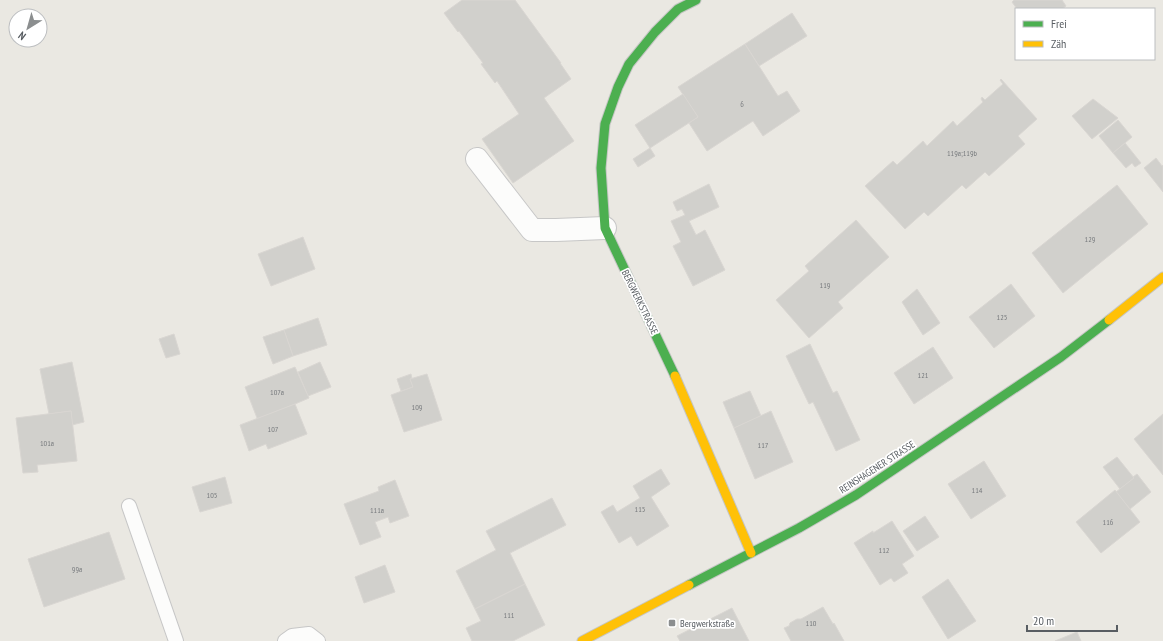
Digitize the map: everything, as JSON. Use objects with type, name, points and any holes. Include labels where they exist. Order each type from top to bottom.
[{"type":"main road","name":"BERGWERKSTRASSE","points":[[696,0],[678,9],[655,32],[629,64],[618,87],[605,124],[601,168],[605,228],[680,386],[751,553]]},
{"type":"main road","name":"REINSHAGENER STRASSE","points":[[582,641],[799,528],[856,495],[1061,358],[1163,277]]},
{"type":"street","points":[[477,159],[532,230],[605,228]]},
{"type":"lane","points":[[129,506],[176,641]]},
{"type":"lane","points":[[285,641],[292,636],[309,634],[318,641]]},
{"type":"building","points":[[462,0],[515,0],[571,79],[544,98],[574,141],[513,183],[482,139],[519,114],[497,81],[495,83],[481,64],[483,63],[444,13]]},
{"type":"building","points":[[1014,0],[1062,0],[1066,6],[1063,8],[1016,8],[1012,2]]},
{"type":"building","points":[[792,13],[807,36],[759,66],[745,44]]},
{"type":"building","points":[[745,44],[778,96],[787,91],[800,111],[763,136],[753,121],[707,151],[689,123],[698,117],[678,87]]},
{"type":"building","points":[[1001,79],[1037,119],[1018,136],[1025,144],[989,176],[985,172],[966,189],[962,185],[928,216],[924,212],[905,229],[865,186],[893,161],[897,165],[923,141],[927,146],[953,121],[957,126],[983,102],[981,99],[982,97],[985,100],[1003,84],[1000,80]]},
{"type":"building","points":[[683,94],[698,117],[650,148],[635,125]]},
{"type":"building","points":[[1093,99],[1118,118],[1092,139],[1072,116]]},
{"type":"building","points":[[1118,120],[1132,137],[1113,153],[1099,136]]},
{"type":"building","points":[[1125,143],[1141,163],[1135,167],[1132,163],[1126,168],[1113,153]]},
{"type":"building","points":[[650,148],[655,156],[638,167],[633,159]]},
{"type":"building","points":[[1156,158],[1162,166],[1163,165],[1163,192],[1144,168]]},
{"type":"building","points":[[709,184],[719,207],[689,221],[696,235],[705,230],[725,270],[693,286],[673,246],[681,242],[671,221],[685,215],[682,209],[677,211],[673,202]]},
{"type":"building","points":[[1117,185],[1148,224],[1063,293],[1032,253]]},
{"type":"building","points":[[856,220],[889,257],[838,302],[843,308],[809,338],[776,300],[809,271],[805,266]]},
{"type":"building","points":[[303,237],[315,269],[271,286],[258,254]]},
{"type":"building","points":[[1011,284],[1035,316],[994,348],[969,317]]},
{"type":"building","points":[[917,289],[940,323],[923,335],[902,302]]},
{"type":"building","points":[[318,318],[327,345],[293,356],[284,330]]},
{"type":"building","points":[[284,330],[293,356],[273,364],[263,337]]},
{"type":"building","points":[[174,334],[180,354],[166,358],[159,339]]},
{"type":"building","points":[[810,344],[833,393],[837,391],[860,440],[836,451],[813,402],[809,404],[786,356]]},
{"type":"building","points":[[933,347],[953,378],[914,404],[894,373]]},
{"type":"building","points":[[72,362],[84,422],[72,425],[71,411],[49,414],[40,369]]},
{"type":"building","points":[[320,362],[331,387],[308,396],[298,372]]},
{"type":"building","points":[[295,367],[309,398],[257,419],[245,387]]},
{"type":"building","points":[[411,374],[412,379],[410,379],[413,387],[401,391],[397,379]]},
{"type":"building","points":[[427,374],[442,420],[404,432],[391,395],[413,387],[410,379]]},
{"type":"building","points":[[750,391],[761,416],[734,428],[723,402]]},
{"type":"building","points":[[295,404],[307,434],[268,449],[266,444],[249,451],[240,425]]},
{"type":"building","points":[[71,411],[77,461],[37,465],[38,472],[23,473],[16,418]]},
{"type":"building","points":[[771,411],[793,462],[755,479],[734,428]]},
{"type":"building","points":[[1163,414],[1163,475],[1134,439]]},
{"type":"building","points":[[1117,457],[1134,478],[1120,489],[1103,467]]},
{"type":"building","points":[[984,461],[1006,496],[971,519],[948,484]]},
{"type":"building","points":[[661,469],[670,484],[651,497],[669,526],[637,546],[631,536],[619,543],[601,512],[613,505],[617,512],[640,498],[633,486]]},
{"type":"building","points":[[1137,474],[1151,492],[1130,509],[1116,492]]},
{"type":"building","points":[[225,477],[232,503],[200,512],[192,487]]},
{"type":"building","points":[[395,480],[409,516],[390,523],[388,517],[375,522],[381,537],[360,545],[344,504],[379,491],[378,487]]},
{"type":"building","points":[[1115,490],[1140,522],[1101,553],[1076,522]]},
{"type":"building","points":[[552,498],[566,525],[510,553],[525,584],[475,609],[456,571],[496,550],[486,531]]},
{"type":"building","points":[[925,516],[939,537],[917,551],[903,531]]},
{"type":"building","points":[[892,521],[914,556],[902,564],[908,573],[894,582],[891,578],[880,585],[854,543]]},
{"type":"building","points":[[109,532],[125,579],[44,607],[28,559]]},
{"type":"building","points":[[385,565],[395,592],[364,603],[355,577]]},
{"type":"building","points":[[948,579],[976,621],[948,639],[922,597]]},
{"type":"building","points":[[525,584],[545,625],[513,641],[472,641],[466,628],[481,621],[475,609]]},
{"type":"building","points":[[823,607],[844,641],[791,641],[784,628],[789,626],[790,623],[797,619],[801,619]]},
{"type":"building","points":[[732,608],[749,641],[680,641],[677,636]]},
{"type":"building","points":[[1077,632],[1081,641],[1055,641]]},
{"type":"traffic: fast","points":[[675,376],[605,228],[601,168],[605,124],[618,87],[629,64],[655,32],[678,9],[696,0]]},
{"type":"traffic: fast","points":[[689,585],[799,528],[856,495],[1061,357],[1109,320]]},
{"type":"traffic: slow","points":[[1109,320],[1163,277]]},
{"type":"traffic: slow","points":[[675,376],[751,553]]},
{"type":"traffic: slow","points":[[582,641],[689,585]]},
{"type":"place","name":"Bergwerkstraße","points":[[672,623]]}]
